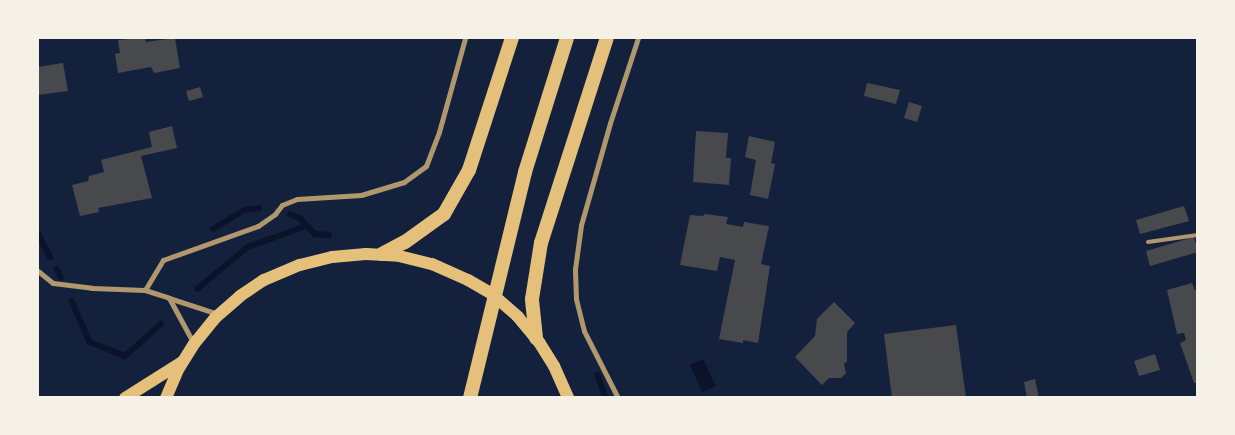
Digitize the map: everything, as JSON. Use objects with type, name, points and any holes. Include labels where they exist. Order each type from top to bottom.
[{"type":"highway","points":[[382,254],[405,242],[444,214],[469,170],[512,38]]},
{"type":"highway","points":[[470,398],[525,172],[567,38]]},
{"type":"highway","points":[[536,338],[532,298],[541,244],[606,38]]},
{"type":"main road","points":[[166,398],[182,362],[194,344],[219,314],[259,283],[294,266],[332,256],[382,254],[432,264],[468,280],[510,309],[536,338],[554,366],[568,398]]},
{"type":"main road","points":[[124,398],[182,362]]},
{"type":"street","points":[[145,290],[163,260],[258,226],[275,214],[282,205],[297,199],[361,195],[404,182],[426,166],[439,132],[465,38]]},
{"type":"street","points":[[618,398],[584,331],[576,299],[575,269],[581,225],[610,123],[638,38]]},
{"type":"street","points":[[38,271],[53,283],[92,288],[145,290],[219,314]]},
{"type":"street","points":[[169,298],[194,344]]},
{"type":"lane","points":[[1148,242],[1198,235]]},
{"type":"water","points":[[703,359],[716,386],[702,392],[690,365]]},
{"type":"building","points":[[145,38],[146,42],[175,38],[180,68],[154,73],[151,67],[118,73],[115,54],[120,53],[118,40]]},
{"type":"building","points":[[63,63],[68,91],[38,95],[38,67]]},
{"type":"building","points":[[867,83],[900,90],[896,104],[864,96]]},
{"type":"building","points":[[200,87],[203,97],[189,101],[186,91]]},
{"type":"building","points":[[909,102],[922,106],[917,122],[904,118]]},
{"type":"building","points":[[172,126],[177,148],[141,156],[152,198],[98,208],[99,212],[80,216],[72,185],[88,181],[89,176],[104,172],[101,160],[152,147],[149,132]]},
{"type":"building","points":[[696,131],[728,133],[726,158],[731,158],[729,185],[693,182]]},
{"type":"building","points":[[749,136],[775,142],[771,163],[775,164],[768,199],[750,195],[756,160],[745,157]]},
{"type":"building","points":[[1184,206],[1189,221],[1140,234],[1136,220]]},
{"type":"building","points":[[705,214],[728,217],[726,224],[743,227],[744,222],[769,226],[761,264],[770,266],[758,343],[743,340],[743,343],[719,339],[735,260],[720,257],[717,271],[680,265],[690,215],[703,216]]},
{"type":"building","points":[[1194,237],[1198,252],[1150,266],[1146,251]]},
{"type":"building","points":[[1192,283],[1195,290],[1198,290],[1198,383],[1194,383],[1180,343],[1186,340],[1184,333],[1177,334],[1167,290]]},
{"type":"building","points":[[834,302],[855,323],[847,332],[847,361],[844,364],[846,373],[841,378],[829,378],[822,385],[795,357],[815,336],[817,319]]},
{"type":"building","points":[[956,325],[966,398],[892,398],[884,334]]},
{"type":"building","points":[[1155,354],[1160,370],[1139,376],[1134,361]]},
{"type":"building","points":[[1035,379],[1039,398],[1027,398],[1024,382]]},
{"type":"waterway","points":[[213,229],[245,210],[259,208]]},
{"type":"waterway","points":[[290,214],[300,218],[315,234],[329,235]]},
{"type":"waterway","points":[[197,289],[248,247],[306,226]]},
{"type":"waterway","points":[[38,233],[50,257]]},
{"type":"waterway","points":[[57,269],[61,277]]},
{"type":"waterway","points":[[72,301],[90,342],[125,356],[161,324]]},
{"type":"waterway","points":[[598,375],[606,398]]}]
